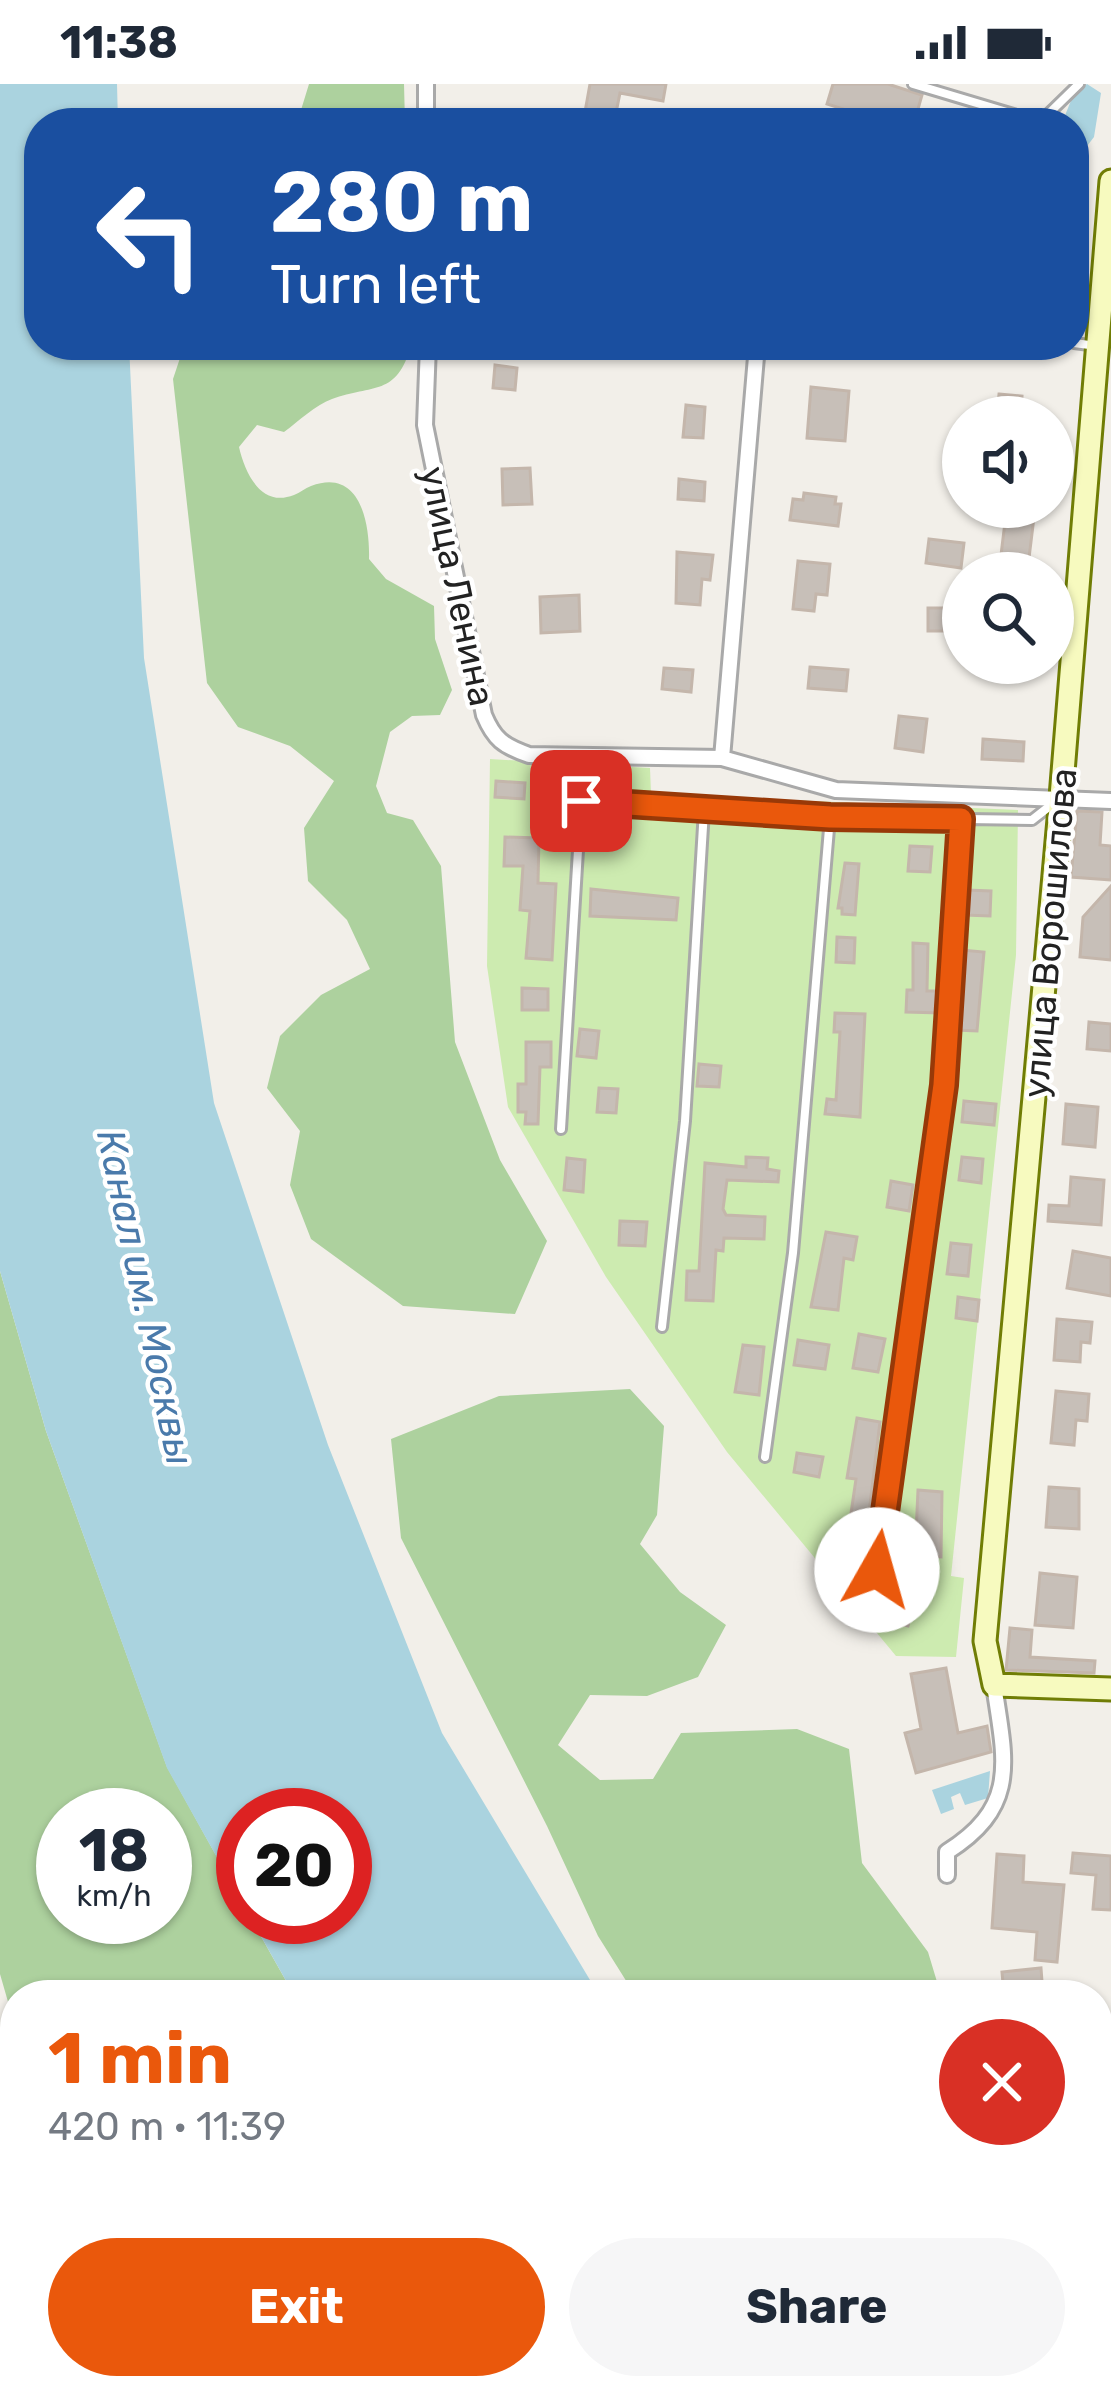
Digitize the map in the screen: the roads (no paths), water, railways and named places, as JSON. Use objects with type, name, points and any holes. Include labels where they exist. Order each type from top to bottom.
[{"type":"street","name":"улица Ворошилова","points":[[994,1685],[985,1641],[1111,181]]},
{"type":"street","name":"улица Ленина","points":[[427,360],[425,425],[484,715],[493,737],[506,747],[529,755],[722,758],[836,790],[1111,801]]},
{"type":"street","points":[[722,758],[756,360]]},
{"type":"street","points":[[947,1875],[947,1852],[984,1824],[1004,1786],[994,1685],[1111,1689]]},
{"type":"lane","points":[[913,84],[993,108]]},
{"type":"lane","points":[[1054,108],[1079,84]]},
{"type":"lane","points":[[1089,345],[1098,346]]},
{"type":"lane","points":[[561,1129],[581,801],[830,817],[1032,820],[1061,797]]},
{"type":"lane","points":[[662,1327],[685,1121],[704,810]]},
{"type":"lane","points":[[765,1457],[793,1253],[830,817]]},
{"type":"lane","points":[[877,1570],[944,1085],[961,819]]},
{"type":"water","name":"Канал им. Москвы","points":[[0,84],[117,84],[118,108],[24,108],[24,360],[130,360],[144,658],[214,1103],[328,1445],[442,1733],[590,1980],[286,1980],[265,1944],[372,1944],[372,1788],[216,1788],[216,1856],[192,1813],[192,1788],[178,1788],[167,1768],[46,1431],[0,1271]]},
{"type":"water","points":[[1087,84],[1101,93],[1089,144],[1089,108],[1068,108],[1074,93]]},
{"type":"water","points":[[990,1771],[988,1798],[965,1805],[960,1793],[951,1797],[954,1809],[941,1814],[932,1790]]}]
